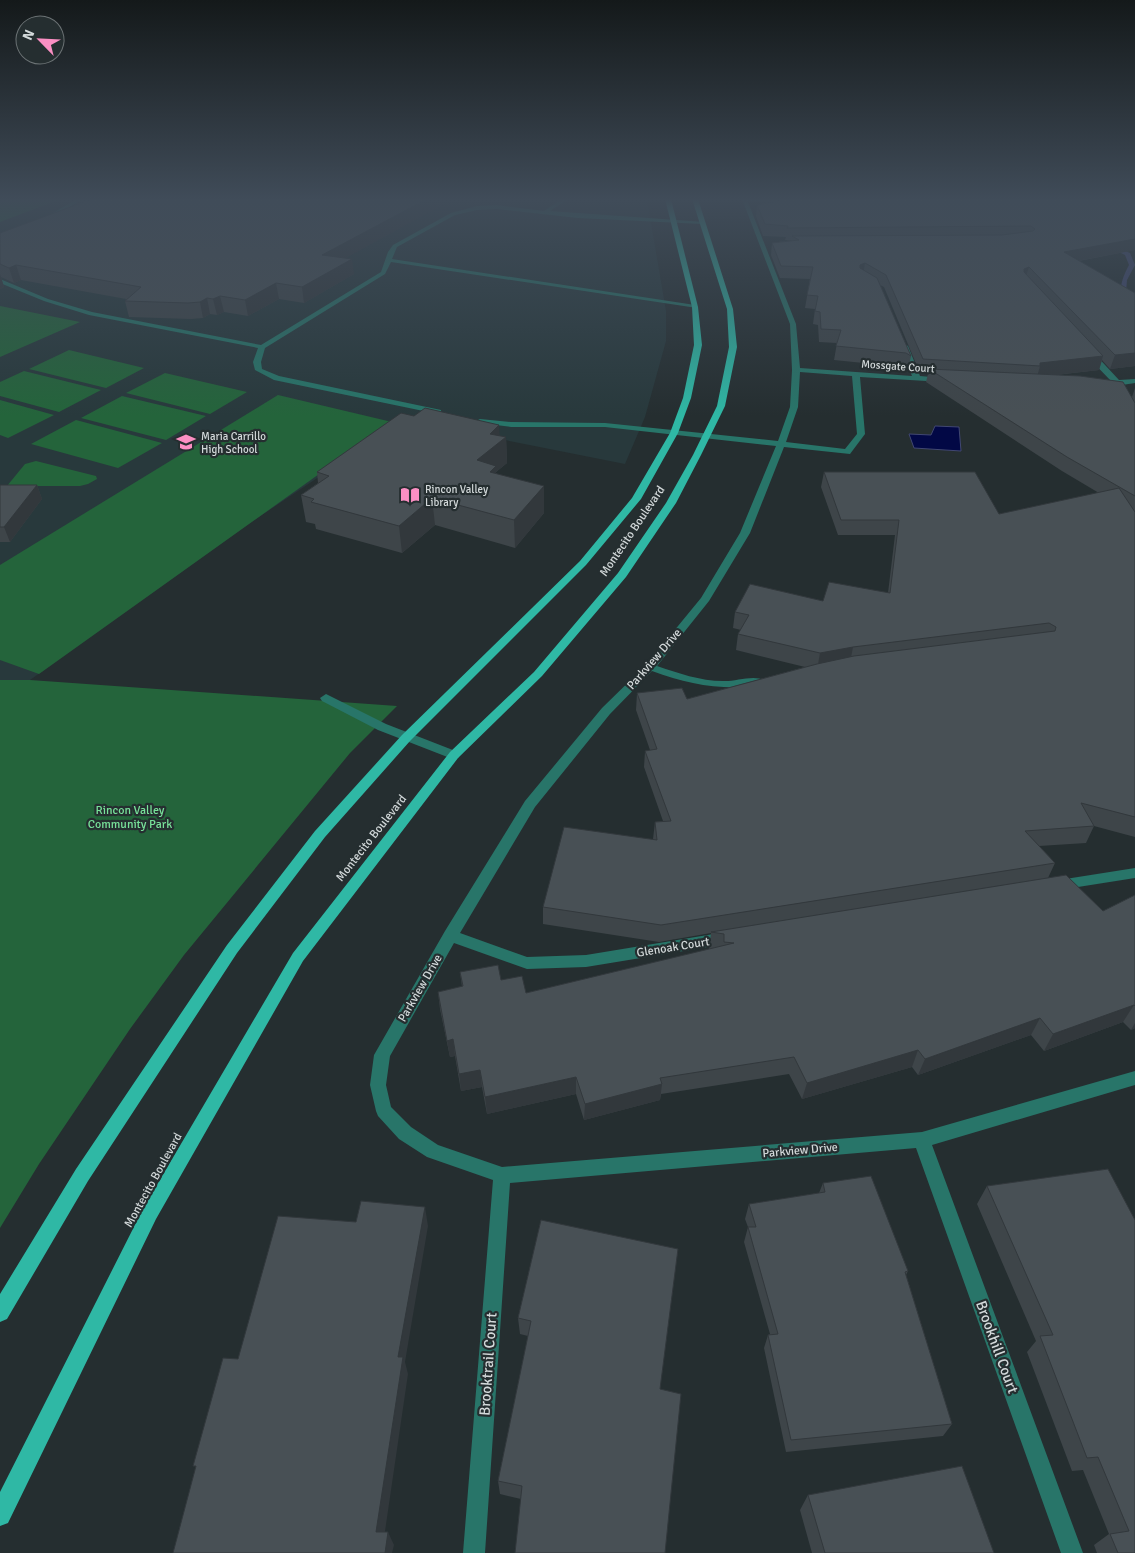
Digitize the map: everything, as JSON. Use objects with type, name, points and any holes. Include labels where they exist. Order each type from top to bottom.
[{"type":"main road","name":"Montecito Boulevard","points":[[0,1312],[82,1174],[232,949],[320,834],[406,738],[583,563],[636,499],[674,432],[687,398],[698,345],[695,307],[687,271]]},
{"type":"main road","name":"Montecito Boulevard","points":[[0,1516],[150,1213],[298,957],[454,755],[538,674],[622,575],[671,503],[722,406],[733,347],[730,309],[718,271]]},
{"type":"street","points":[[384,271],[262,347],[256,366],[259,370],[270,376],[340,393],[450,415]]},
{"type":"street","points":[[464,271],[695,307]]},
{"type":"street","name":"Parkview Drive","points":[[771,271],[793,324],[796,370],[794,407],[782,444],[745,533],[705,599],[650,667],[606,711],[530,804],[450,935],[382,1055],[378,1085],[384,1111],[405,1133],[433,1151],[502,1175],[922,1140],[1135,1078]]},
{"type":"street","points":[[0,281],[52,302],[91,314],[262,347]]},
{"type":"street","points":[[902,342],[917,378]]},
{"type":"street","points":[[1084,347],[1117,383],[1135,415]]},
{"type":"street","name":"Mossgate Court","points":[[796,370],[955,380]]},
{"type":"street","points":[[468,418],[519,426],[603,425],[847,452],[861,434],[856,374]]},
{"type":"street","points":[[1098,384],[1135,381]]},
{"type":"street","points":[[650,667],[685,679],[722,685],[771,680]]},
{"type":"street","points":[[326,698],[406,738],[454,755]]},
{"type":"street","points":[[1047,887],[1135,873]]},
{"type":"street","name":"Glenoak Court","points":[[450,935],[526,963],[586,961],[736,936]]},
{"type":"street","name":"Brookhill Court","points":[[922,1140],[1072,1553]]},
{"type":"street","name":"Brooktrail Court","points":[[474,1553],[502,1175]]},
{"type":"shaded area","name":"Maria Carrillo High School","points":[[0,271],[659,271],[666,311],[666,341],[645,417],[625,464],[404,420],[250,523],[30,680],[0,680]]},
{"type":"shaded area","points":[[935,426],[959,427],[961,451],[914,448],[909,434],[931,435]]},
{"type":"green space","points":[[0,306],[80,322],[0,357]]},
{"type":"green space","points":[[69,350],[144,368],[106,388],[29,369]]},
{"type":"green space","points":[[24,371],[101,390],[59,412],[0,396],[0,382]]},
{"type":"green space","points":[[165,373],[247,392],[210,414],[126,393]]},
{"type":"green space","points":[[278,395],[392,422],[39,674],[0,660],[0,565]]},
{"type":"green space","points":[[122,396],[206,416],[166,440],[81,418]]},
{"type":"green space","points":[[0,400],[54,415],[8,438],[0,435]]},
{"type":"green space","points":[[76,420],[162,443],[118,468],[31,444]]},
{"type":"green space","points":[[36,461],[96,476],[97,479],[80,486],[7,486],[25,464]]},
{"type":"green space","name":"Rincon Valley Community Park","points":[[0,680],[30,680],[397,706],[350,753],[184,955],[130,1029],[39,1164],[0,1228]]},
{"type":"building","points":[[53,271],[330,271],[302,287],[276,283],[245,300],[220,296],[213,299],[207,298],[200,302],[188,303],[125,301],[141,287]]},
{"type":"building","points":[[812,271],[866,271],[877,278],[911,356],[906,353],[836,346],[841,330],[821,329],[820,312],[815,311],[818,296],[807,295]]},
{"type":"building","points":[[880,271],[1024,271],[1103,356],[1040,363],[1040,366],[923,359],[886,275]]},
{"type":"building","points":[[1033,271],[1098,271],[1135,293],[1135,353],[1115,355]]},
{"type":"building","points":[[929,369],[1080,376],[1123,382],[1135,403],[1135,496],[1067,457]]},
{"type":"building","name":"Rincon Valley Library","points":[[425,408],[499,425],[490,434],[506,437],[477,460],[496,466],[490,472],[544,486],[514,520],[432,498],[399,526],[311,502],[314,499],[301,495],[329,476],[317,472],[401,413],[414,416]]},
{"type":"building","points":[[824,472],[975,472],[999,514],[1119,488],[1135,512],[1135,817],[1081,803],[1094,826],[1025,831],[1055,863],[661,925],[543,907],[564,827],[657,840],[655,822],[671,821],[645,751],[657,749],[637,693],[682,688],[687,699],[854,656],[1055,631],[1056,627],[1049,623],[853,647],[820,653],[738,634],[749,615],[735,612],[750,584],[823,601],[829,582],[890,593],[899,520],[841,520]]},
{"type":"building","points":[[0,485],[37,485],[4,527],[0,527]]},
{"type":"building","points":[[1066,875],[1103,911],[1135,895],[1135,1006],[1053,1034],[1040,1018],[925,1059],[918,1050],[807,1083],[794,1057],[660,1078],[662,1084],[585,1104],[576,1077],[485,1097],[480,1070],[459,1074],[453,1039],[447,1041],[438,992],[463,986],[460,972],[498,965],[501,980],[522,976],[526,993],[734,943],[724,942],[724,934],[711,932]]},
{"type":"building","points":[[1108,1169],[1135,1220],[1135,1553],[1118,1553],[1110,1534],[1129,1531],[1098,1457],[1087,1458],[1040,1336],[1053,1335],[987,1186]]},
{"type":"building","points":[[871,1176],[908,1271],[905,1272],[952,1424],[791,1440],[768,1335],[778,1334],[748,1227],[756,1227],[749,1204],[825,1192],[823,1183]]},
{"type":"building","points":[[361,1201],[425,1207],[398,1357],[403,1357],[376,1532],[388,1532],[385,1553],[173,1553],[196,1466],[193,1466],[223,1358],[238,1359],[278,1216],[356,1222]]},
{"type":"building","points":[[541,1220],[678,1249],[660,1389],[681,1394],[665,1553],[515,1553],[522,1486],[498,1481],[531,1321],[518,1318]]},
{"type":"building","points":[[962,1466],[994,1553],[825,1553],[808,1495]]},
{"type":"waterway","points":[[1129,271],[1124,280],[1123,292],[1135,328]]},
{"type":"place","name":"Maria Carrillo High School","points":[[186,442]]},
{"type":"place","name":"Rincon Valley Library","points":[[410,495]]}]
